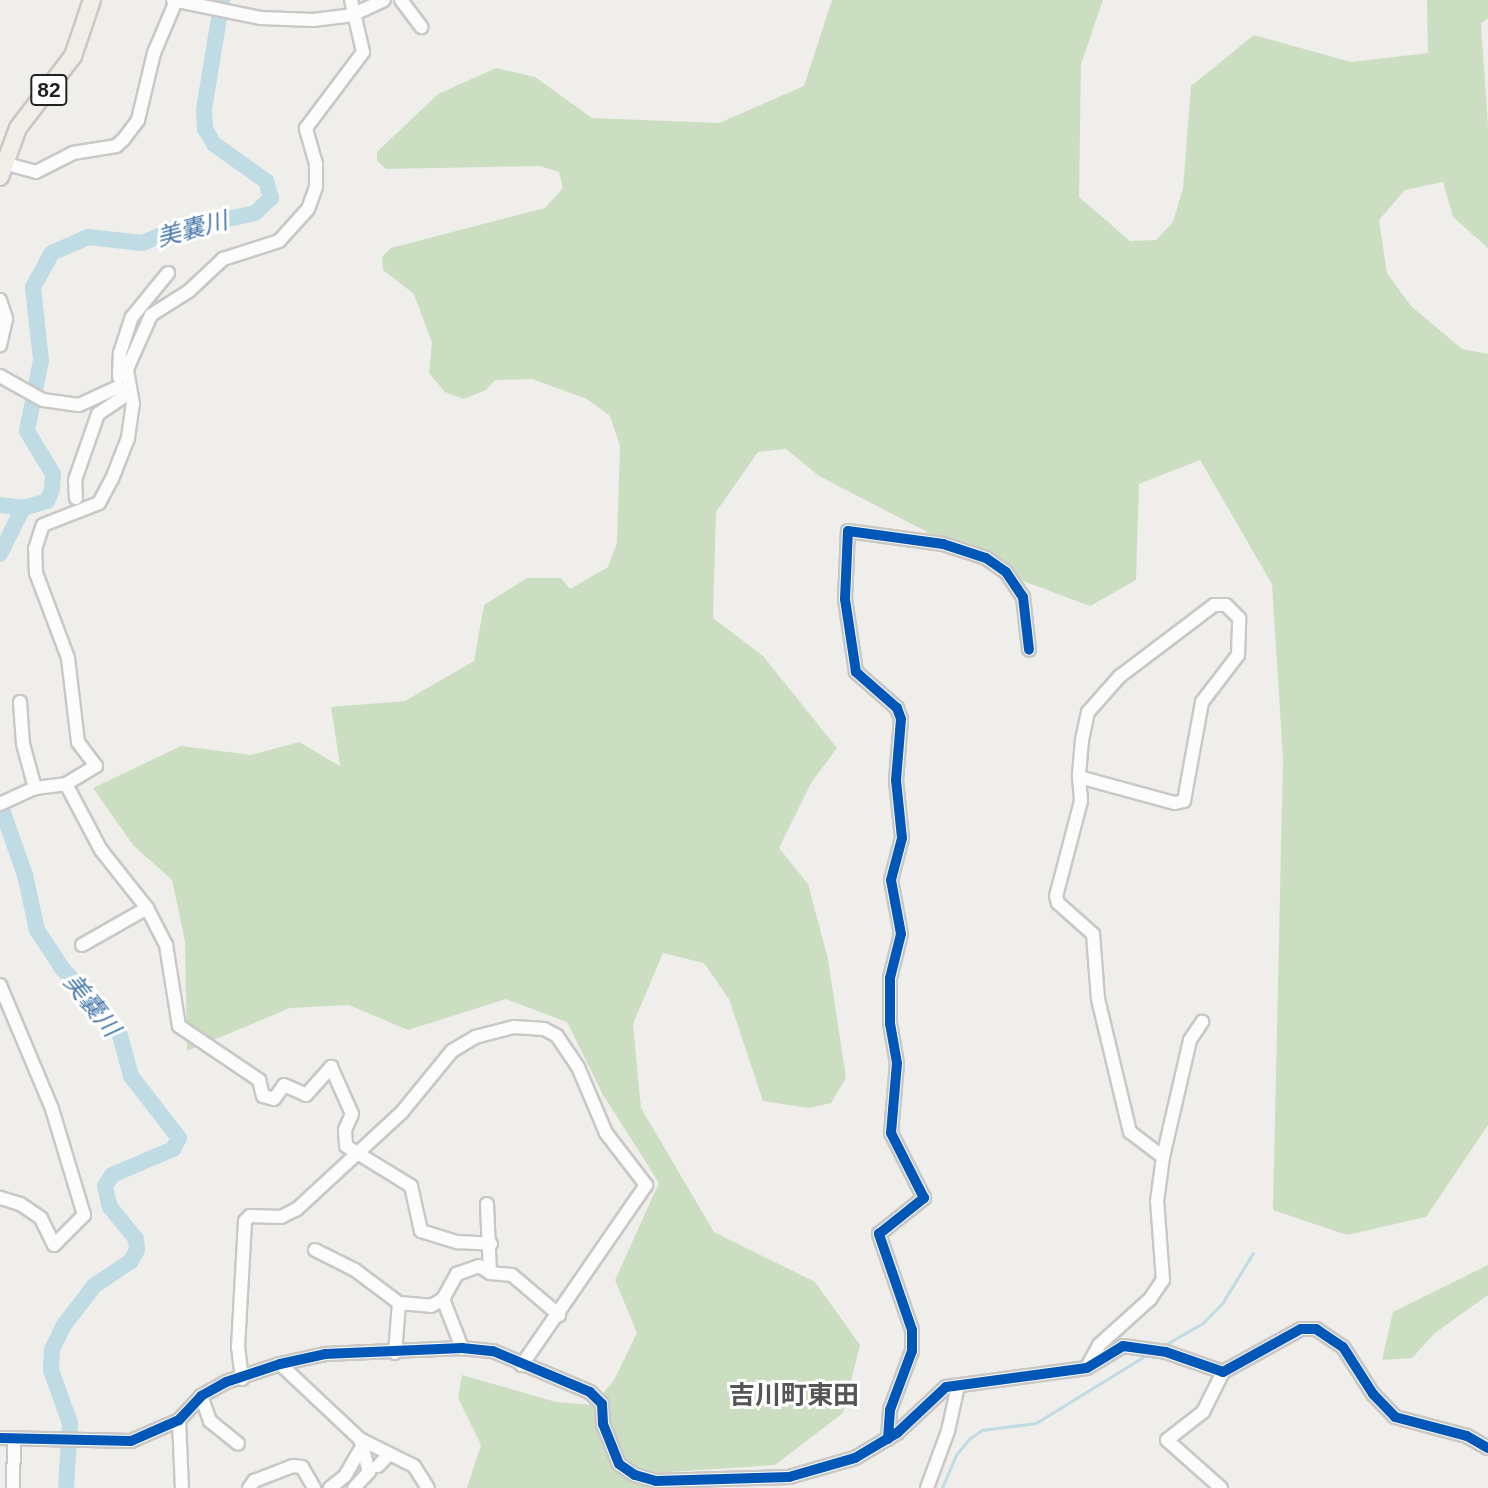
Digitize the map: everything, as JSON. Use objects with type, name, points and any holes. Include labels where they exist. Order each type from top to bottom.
[{"type":"main road","name":"82","points":[[2,170],[22,121],[73,56],[88,2]]},
{"type":"street","points":[[76,498],[75,480],[98,414],[123,391],[130,354],[151,315],[189,291],[223,260],[279,241],[308,209],[316,187],[316,164],[306,128],[338,89],[363,52],[352,15],[351,0]]},
{"type":"street","points":[[2,170],[37,172],[74,153],[116,146],[123,140],[138,120],[154,53],[175,1],[209,10],[289,19],[352,15],[384,0]]},
{"type":"street","points":[[401,0],[421,27]]},
{"type":"street","points":[[329,111],[338,89]]},
{"type":"street","points":[[1,803],[34,788],[66,784],[96,766],[78,742],[68,658],[36,573],[35,549],[43,524],[99,503],[128,438],[133,404],[123,391],[120,352],[132,317],[168,273]]},
{"type":"street","points":[[0,300],[6,319],[0,345]]},
{"type":"street","points":[[0,376],[43,400],[79,405],[123,391]]},
{"type":"street","points":[[888,1439],[890,1410],[912,1351],[912,1330],[879,1234],[924,1198],[891,1133],[897,1063],[890,1024],[890,978],[901,934],[891,880],[902,838],[895,780],[901,719],[897,708],[856,672],[845,599],[848,531],[943,544],[986,558],[1006,572],[1023,597],[1029,650]]},
{"type":"street","points":[[1079,777],[1175,803],[1184,801],[1202,702],[1238,654],[1239,618],[1226,605],[1214,605],[1204,612],[1102,693],[1088,712],[1079,777],[1081,801],[1058,903],[1093,934],[1098,999],[1130,1132],[1135,1139],[1163,1157]]},
{"type":"street","points":[[20,702],[23,744],[34,788]]},
{"type":"street","points":[[66,784],[101,850],[147,908],[166,945],[179,1026],[259,1080],[264,1096],[274,1099],[284,1085],[306,1095],[331,1067],[352,1114],[346,1146],[411,1186],[421,1231],[428,1237],[491,1244]]},
{"type":"street","points":[[82,945],[147,908]]},
{"type":"street","points":[[0,985],[52,1109],[84,1215],[54,1245],[41,1219],[20,1204],[0,1199]]},
{"type":"street","points":[[1087,1368],[1098,1345],[1150,1299],[1163,1280],[1157,1201],[1163,1157],[1190,1040],[1202,1022]]},
{"type":"street","points":[[242,1380],[238,1347],[245,1222],[250,1216],[281,1217],[297,1209],[324,1188],[355,1153],[402,1112],[429,1074],[452,1051],[475,1037],[514,1027],[544,1029],[557,1036],[578,1067],[606,1133],[646,1185],[559,1315],[522,1365]]},
{"type":"street","points":[[486,1204],[491,1244],[490,1273]]},
{"type":"street","points":[[314,1250],[355,1269],[399,1303],[431,1306],[443,1299],[457,1274],[479,1266],[490,1273],[512,1275],[559,1315]]},
{"type":"street","points":[[443,1299],[462,1348]]},
{"type":"street","points":[[395,1353],[399,1303]]},
{"type":"street","points":[[0,1438],[36,1442],[131,1441],[179,1420],[201,1396],[280,1363],[325,1354],[462,1348],[493,1351],[596,1398],[602,1404],[603,1424],[619,1464],[645,1484],[789,1477],[855,1458],[888,1439],[946,1387],[1087,1368],[1114,1349],[1138,1346],[1223,1372],[1242,1365],[1292,1331],[1316,1329],[1343,1347],[1378,1401],[1395,1417],[1467,1436],[1488,1448]]},
{"type":"street","points":[[280,1363],[360,1444],[414,1466],[428,1488]]},
{"type":"street","points":[[1220,1488],[1167,1440],[1203,1412],[1223,1372]]},
{"type":"street","points":[[927,1488],[948,1431],[958,1386]]},
{"type":"street","points":[[201,1396],[210,1421],[238,1444]]},
{"type":"street","points":[[179,1420],[182,1488]]},
{"type":"street","points":[[13,1488],[14,1439]]},
{"type":"street","points":[[330,1488],[345,1476],[360,1444]]},
{"type":"street","points":[[354,1488],[369,1472],[360,1444]]},
{"type":"street","points":[[378,1466],[389,1454]]},
{"type":"street","points":[[250,1488],[254,1482],[293,1466],[302,1467],[314,1488]]},
{"type":"green space","points":[[832,0],[1103,0],[1081,64],[1079,197],[1130,241],[1156,240],[1173,222],[1183,188],[1191,86],[1254,35],[1351,62],[1428,53],[1427,0],[1488,0],[1488,18],[1481,23],[1488,127],[1488,248],[1453,217],[1443,182],[1405,190],[1379,220],[1387,273],[1411,306],[1462,349],[1488,354],[1488,1125],[1426,1217],[1347,1235],[1273,1210],[1283,758],[1272,584],[1200,460],[1139,484],[1136,580],[1090,606],[1018,579],[819,476],[786,449],[758,452],[716,512],[713,618],[763,656],[837,748],[811,783],[779,848],[808,884],[828,959],[846,1078],[831,1103],[808,1108],[763,1101],[729,999],[704,963],[663,953],[633,1024],[641,1108],[714,1232],[815,1282],[860,1345],[843,1413],[775,1465],[654,1473],[648,1488],[467,1488],[481,1445],[458,1398],[462,1375],[556,1402],[594,1405],[614,1380],[637,1333],[615,1280],[659,1183],[602,1093],[567,1022],[506,999],[408,1030],[349,1005],[290,1008],[187,1051],[185,941],[172,880],[133,845],[93,788],[181,746],[251,755],[299,742],[340,766],[331,707],[405,701],[474,661],[484,605],[527,578],[561,578],[570,589],[608,567],[617,543],[620,446],[610,416],[587,399],[532,379],[495,380],[486,390],[464,399],[445,392],[429,373],[432,343],[414,294],[383,270],[382,257],[391,248],[545,208],[563,188],[559,172],[540,166],[386,169],[377,161],[377,152],[438,94],[496,68],[535,77],[592,118],[719,123],[804,86]]},
{"type":"green space","points":[[1488,1265],[1488,1295],[1435,1333],[1412,1358],[1382,1360],[1393,1312]]},
{"type":"waterway","name":"美嚢川","points":[[0,554],[23,508],[47,501],[52,490],[53,474],[27,431],[41,360],[33,287],[52,253],[88,237],[142,243],[172,231],[255,213],[271,198],[266,181],[214,144],[205,129],[204,109],[222,0]]},
{"type":"waterway","points":[[0,505],[23,508]]},
{"type":"waterway","name":"美嚢川","points":[[0,804],[25,875],[37,930],[62,968],[119,1032],[131,1076],[179,1138],[173,1149],[112,1175],[105,1186],[110,1207],[136,1239],[137,1250],[131,1261],[94,1286],[64,1325],[52,1350],[51,1370],[70,1423],[66,1488]]},
{"type":"waterway","points":[[1163,1346],[1203,1323],[1223,1302],[1253,1253]]},
{"type":"waterway","points":[[942,1488],[956,1455],[969,1439],[982,1430],[1036,1423],[1148,1354]]},
{"type":"cycle path","points":[[888,1439],[890,1410],[912,1351],[912,1330],[879,1234],[924,1198],[891,1133],[897,1063],[890,1024],[890,978],[901,934],[891,880],[902,838],[896,780],[901,719],[897,708],[856,672],[845,599],[848,531],[943,544],[986,558],[1006,572],[1023,597],[1029,650]]},
{"type":"cycle path","points":[[0,1438],[131,1441],[179,1420],[201,1396],[226,1382],[280,1364],[325,1354],[462,1348],[493,1351],[590,1392],[602,1404],[603,1424],[619,1464],[635,1475],[656,1481],[789,1477],[855,1458],[897,1433],[946,1387],[1087,1368],[1123,1346],[1166,1352],[1223,1372],[1301,1329],[1316,1329],[1343,1347],[1373,1394],[1395,1417],[1467,1436],[1488,1448]]},
{"type":"district","name":"吉川町東田","points":[[794,1396]]}]
